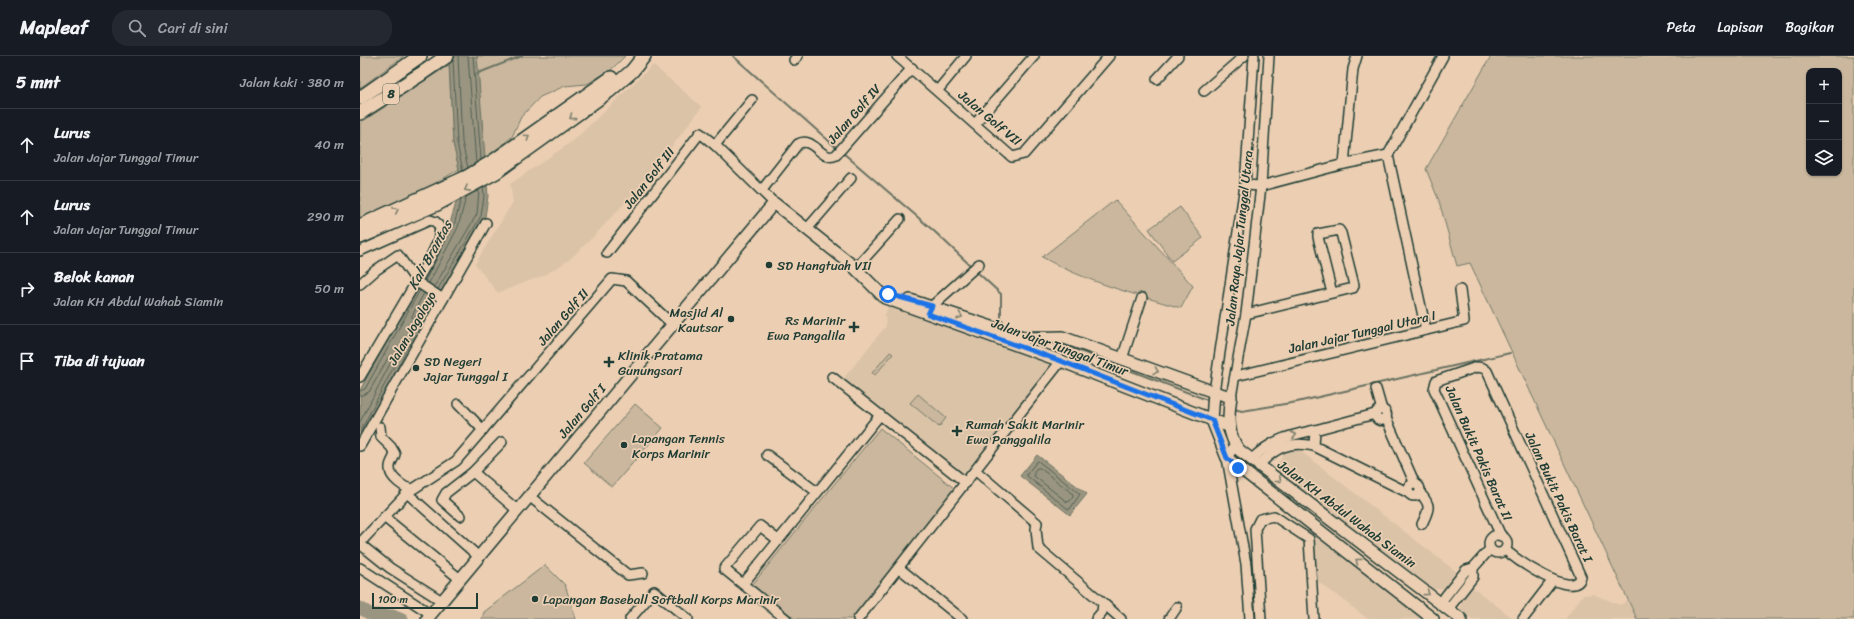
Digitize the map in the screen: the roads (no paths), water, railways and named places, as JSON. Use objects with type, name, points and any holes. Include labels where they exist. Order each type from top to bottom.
[{"type":"highway","name":"8","points":[[360,113],[447,56]]},
{"type":"highway","points":[[360,226],[467,177],[496,166],[620,71],[633,56]]},
{"type":"highway","points":[[360,237],[437,204],[609,90],[632,71],[644,56]]},
{"type":"highway","name":"8","points":[[360,98],[417,58]]},
{"type":"main road","name":"Jalan Jajar Tunggal Timur","points":[[774,203],[855,269],[882,293],[885,298],[1025,338],[1054,336],[1062,337],[1122,358],[1214,395],[1231,399]]},
{"type":"main road","name":"Jalan Golf I","points":[[429,617],[774,203]]},
{"type":"main road","name":"Jalan Jajar Tunggal Timur","points":[[930,310],[1228,424]]},
{"type":"main road","name":"Jalan Raya Jajar Tunggal Utara","points":[[1212,419],[1214,395]]},
{"type":"main road","name":"Jalan Raya Jajar Tunggal Utara","points":[[1228,424],[1231,399]]},
{"type":"main road","points":[[1212,419],[1227,458],[1432,619]]},
{"type":"main road","name":"Jalan KH Abdul Wahab Siamin","points":[[1228,424],[1235,445],[1239,450],[1461,619]]},
{"type":"main road","points":[[1381,578],[1388,574],[1390,565]]},
{"type":"main road","points":[[1398,591],[1400,582],[1409,579]]},
{"type":"street","name":"Jalan Golf VII","points":[[898,56],[1012,157],[1019,157],[1024,154],[1109,56]]},
{"type":"street","points":[[938,90],[966,56]]},
{"type":"street","points":[[975,124],[1034,56]]},
{"type":"street","points":[[1157,79],[1178,56]]},
{"type":"street","points":[[1204,91],[1244,56]]},
{"type":"street","name":"Jalan Raya Jajar Tunggal Utara","points":[[1214,395],[1245,185],[1254,56]]},
{"type":"street","name":"Jalan Raya Jajar Tunggal Utara","points":[[1231,399],[1246,314],[1261,186],[1269,56]]},
{"type":"street","points":[[1344,164],[1353,69],[1357,56]]},
{"type":"street","points":[[1426,330],[1388,156],[1443,56]]},
{"type":"street","name":"Jalan Golf IV","points":[[762,190],[798,144],[802,142],[808,142],[828,156],[833,157],[836,155],[912,68]]},
{"type":"street","points":[[715,145],[752,100]]},
{"type":"street","name":"Jalan Golf III","points":[[607,253],[700,133],[715,145],[774,203]]},
{"type":"street","points":[[1245,185],[1261,186],[1344,164],[1388,156]]},
{"type":"street","points":[[807,229],[851,178]]},
{"type":"street","points":[[855,269],[900,219]]},
{"type":"street","points":[[360,251],[430,220],[436,222],[440,228],[438,241],[360,377]]},
{"type":"street","name":"Jalan Jogoloyo","points":[[360,446],[442,298],[486,223]]},
{"type":"street","points":[[1246,314],[1332,293],[1352,288],[1354,285],[1339,230],[1318,234],[1332,293]]},
{"type":"street","points":[[360,284],[376,270],[398,256],[416,281],[442,298]]},
{"type":"street","points":[[930,310],[979,264]]},
{"type":"street","name":"Jalan Golf II","points":[[360,543],[410,491],[456,461],[612,279],[626,281],[672,324]]},
{"type":"street","name":"Jalan Jajar Tunggal Utara I","points":[[1236,376],[1464,321],[1460,290]]},
{"type":"street","points":[[1122,358],[1142,298]]},
{"type":"street","points":[[858,619],[976,471],[1061,361]]},
{"type":"street","name":"Jalan Bukit Pakis Barat II","points":[[1483,368],[1476,367],[1436,381],[1434,389],[1501,536]]},
{"type":"street","name":"Jalan Bukit Pakis Barat I","points":[[1483,368],[1487,371],[1581,577],[1580,582],[1569,586],[1553,580],[1519,562],[1505,550]]},
{"type":"street","points":[[832,377],[966,483]]},
{"type":"street","points":[[1376,389],[1381,414],[1415,484],[1421,489],[1420,492],[1429,505],[1422,524]]},
{"type":"street","points":[[458,404],[483,430]]},
{"type":"street","points":[[1256,462],[1264,447],[1278,440],[1381,414]]},
{"type":"street","points":[[743,584],[880,415]]},
{"type":"street","points":[[380,427],[381,437],[391,447],[395,454],[390,466],[390,472],[405,488],[410,491],[479,557]]},
{"type":"street","points":[[1314,446],[1315,430]]},
{"type":"street","points":[[460,516],[442,500],[446,493],[473,472],[502,442]]},
{"type":"street","points":[[1256,462],[1270,453],[1291,444],[1301,443],[1314,446],[1416,496],[1420,492]]},
{"type":"street","points":[[1235,445],[1227,458],[1246,564],[1250,619]]},
{"type":"street","points":[[767,455],[817,492]]},
{"type":"street","points":[[976,471],[1037,523],[1036,529],[1038,548],[1121,619]]},
{"type":"street","points":[[473,472],[517,510]]},
{"type":"street","points":[[1409,493],[1410,486],[1415,484]]},
{"type":"street","points":[[529,496],[628,575],[643,573]]},
{"type":"street","points":[[1261,619],[1254,529],[1260,519],[1274,516],[1309,539],[1314,619]]},
{"type":"street","points":[[384,517],[460,579]]},
{"type":"street","points":[[778,540],[760,526],[724,569],[786,619]]},
{"type":"street","points":[[1496,535],[1505,539],[1507,545],[1505,550],[1497,553],[1490,549],[1489,543],[1491,538],[1496,535]]},
{"type":"street","points":[[360,543],[390,568],[442,601]]},
{"type":"street","points":[[1444,606],[1466,570],[1473,568],[1490,549]]},
{"type":"street","points":[[360,568],[429,617]]},
{"type":"street","points":[[899,568],[962,619]]},
{"type":"street","points":[[1523,618],[1553,580]]},
{"type":"street","points":[[630,619],[654,591],[688,619]]},
{"type":"street","points":[[1096,619],[1102,612],[1103,603]]},
{"type":"street","points":[[1169,619],[1177,607]]},
{"type":"water","points":[[449,56],[477,56],[488,196],[485,217],[406,351],[360,441],[360,390],[435,254],[450,223],[456,203],[459,169],[453,143]]},
{"type":"water","points":[[1037,455],[1087,494],[1070,515],[1020,476]]},
{"type":"waterway","points":[[476,74],[522,56]]},
{"type":"waterway","points":[[733,56],[838,149]]},
{"type":"waterway","points":[[842,152],[935,232],[972,267]]},
{"type":"waterway","points":[[976,271],[1001,294],[1001,320],[1008,327],[1025,331],[1048,331],[1049,333]]},
{"type":"waterway","points":[[1056,342],[1210,401]]},
{"type":"waterway","points":[[1234,409],[1242,411],[1297,402],[1510,353]]},
{"type":"waterway","points":[[1217,403],[1226,406]]},
{"type":"waterway","name":"Kali Brantas","points":[[360,608],[372,615],[395,616],[402,619]]},
{"type":"place","name":"SD Hangtuah VII","points":[[769,265]]},
{"type":"place","name":"Masjid Al Kautsar","points":[[731,319]]},
{"type":"place","name":"Rs Marinir Ewa Pangalila","points":[[854,327]]},
{"type":"place","name":"Klinik Pratama Gunungsari","points":[[609,362]]},
{"type":"place","name":"SD Negeri Jajar Tunggal I","points":[[416,368]]},
{"type":"place","name":"Rumah Sakit Marinir Ewa Panggalila","points":[[957,431]]},
{"type":"place","name":"Lapangan Tennis Korps Marinir","points":[[624,445]]},
{"type":"place","name":"Lapangan Baseball Softball Korps Marinir","points":[[535,599]]}]
